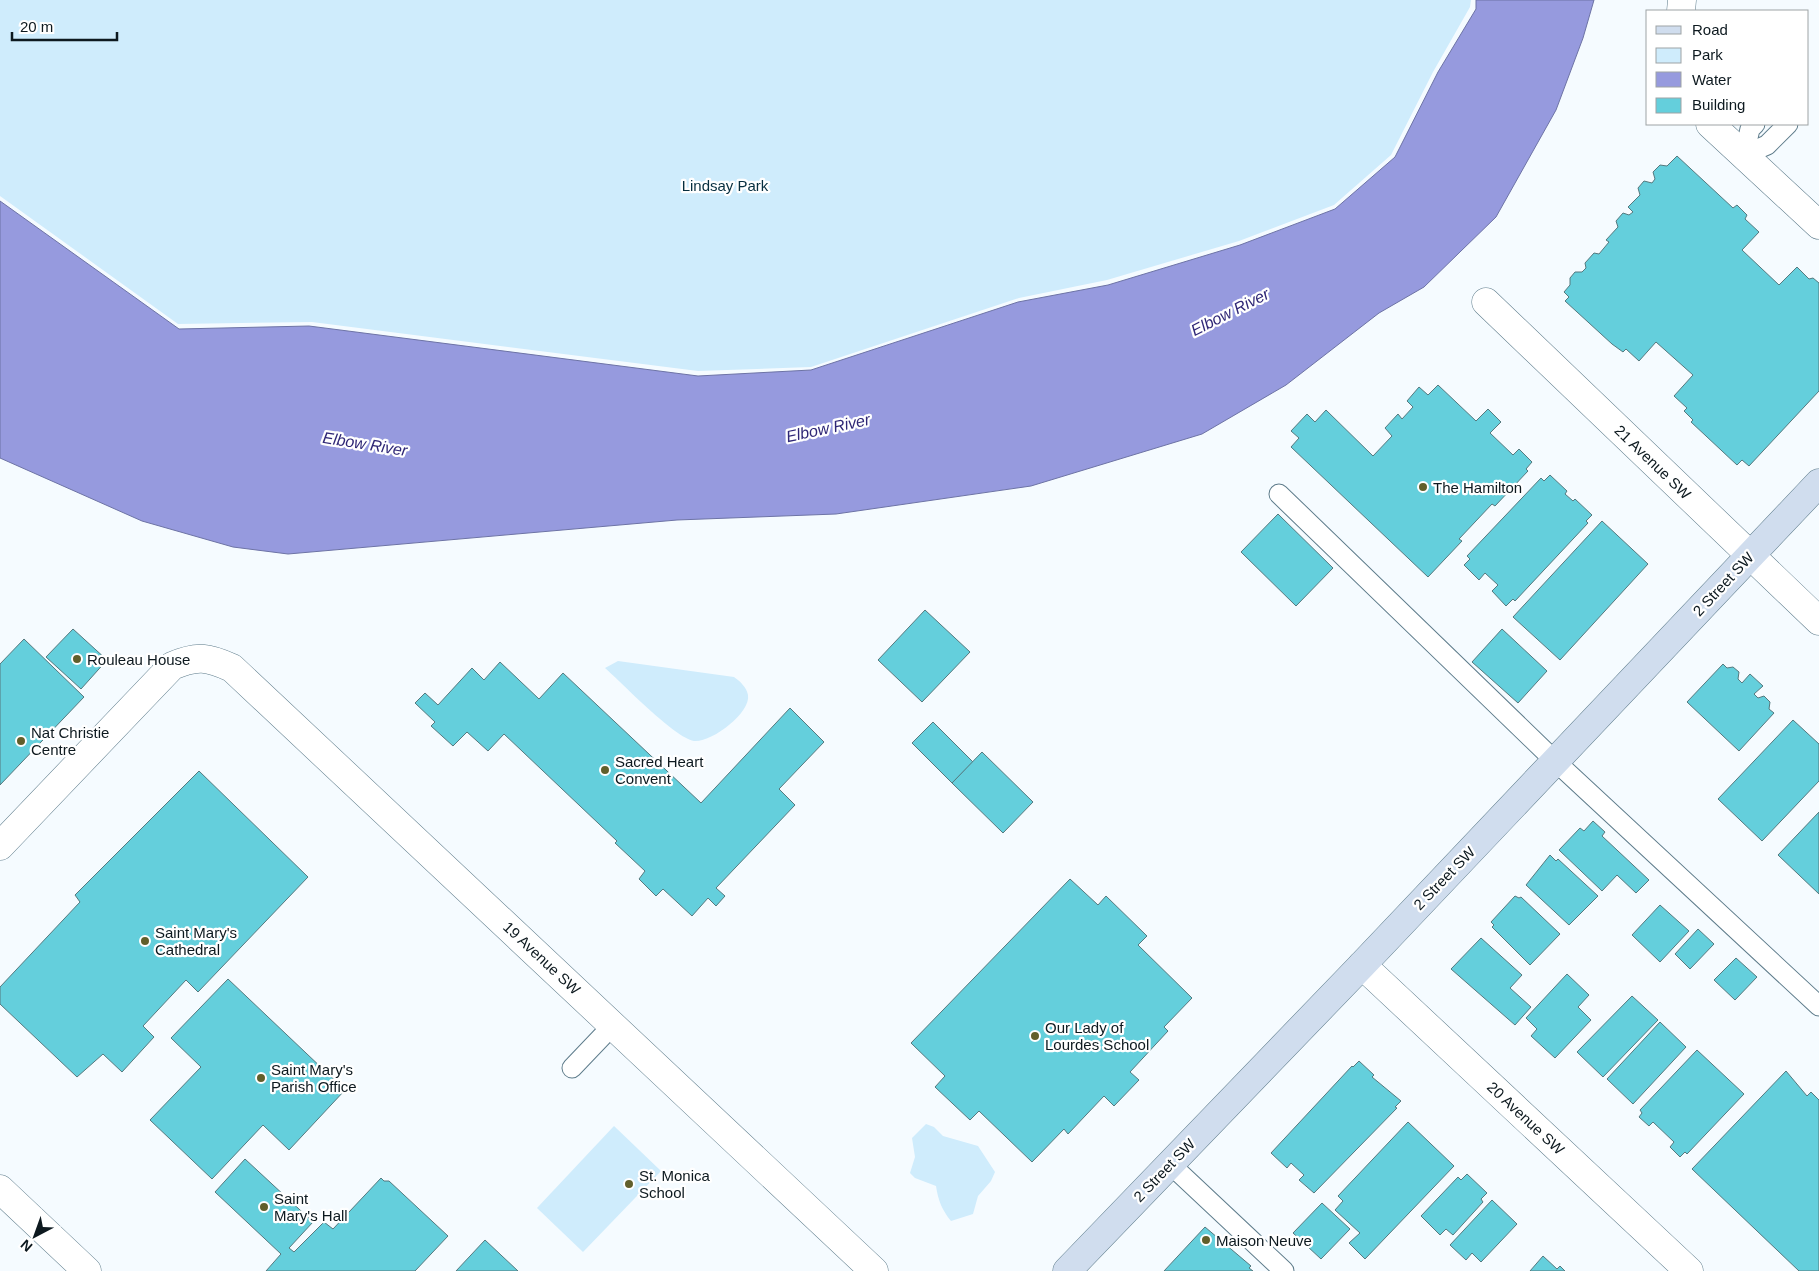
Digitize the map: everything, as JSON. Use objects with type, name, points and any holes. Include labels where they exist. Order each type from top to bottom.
[{"type":"street","points":[[1711,125],[1819,225]]},
{"type":"street","name":"21 Avenue SW","points":[[1486,302],[1819,622]]},
{"type":"street","name":"2 Street SW","points":[[1067,1271],[1819,483]]},
{"type":"street","name":"19 Avenue SW","points":[[0,846],[172,666],[189,658],[202,658],[212,659],[232,668],[874,1271]]},
{"type":"street","name":"20 Avenue SW","points":[[1362,964],[1689,1271]]},
{"type":"street","points":[[0,1189],[86,1271]]},
{"type":"lane","points":[[1744,155],[1750,129],[1754,125]]},
{"type":"lane","points":[[1744,155],[1767,145],[1787,125]]},
{"type":"lane","points":[[1279,494],[1555,761],[1819,1006]]},
{"type":"lane","points":[[572,1068],[613,1025]]},
{"type":"lane","points":[[1170,1164],[1284,1271]]},
{"type":"green space","name":"Lindsay Park","points":[[0,0],[1471,0],[1470,7],[1433,72],[1391,155],[1334,205],[1239,241],[1107,280],[1019,298],[811,367],[698,371],[312,322],[178,324],[0,196]]},
{"type":"green space","points":[[618,661],[734,677],[746,690],[748,695],[747,702],[737,718],[728,726],[710,737],[694,741],[685,738],[662,721],[605,668]]},
{"type":"green space","points":[[926,1124],[934,1127],[943,1136],[978,1146],[995,1172],[991,1181],[978,1196],[973,1214],[951,1221],[941,1205],[936,1186],[915,1178],[910,1173],[915,1157],[912,1138]]},
{"type":"green space","points":[[614,1126],[661,1171],[583,1252],[537,1208]]},
{"type":"water","name":"Elbow River","points":[[1476,0],[1594,0],[1583,38],[1556,110],[1496,217],[1424,287],[1379,313],[1286,385],[1202,434],[1031,486],[836,514],[677,520],[288,554],[233,547],[142,521],[0,458],[0,201],[179,329],[309,326],[698,376],[811,370],[1018,302],[1108,285],[1240,245],[1335,209],[1395,157],[1438,72],[1476,9]]},
{"type":"building","points":[[1677,156],[1733,208],[1737,205],[1747,215],[1745,219],[1759,232],[1742,250],[1779,285],[1797,267],[1809,279],[1813,278],[1819,283],[1819,391],[1749,466],[1742,460],[1737,465],[1691,422],[1693,420],[1684,411],[1687,408],[1674,396],[1693,375],[1656,342],[1639,361],[1626,349],[1623,352],[1565,301],[1569,297],[1564,292],[1570,285],[1570,278],[1575,272],[1582,272],[1586,268],[1585,263],[1594,253],[1599,254],[1609,242],[1606,240],[1618,227],[1616,221],[1623,213],[1629,215],[1633,212],[1628,207],[1640,195],[1638,188],[1644,181],[1652,183],[1655,179],[1653,172],[1660,165],[1667,166]]},
{"type":"building","name":"The Hamilton","points":[[1438,385],[1476,421],[1488,409],[1501,422],[1490,433],[1513,455],[1519,449],[1532,462],[1526,469],[1528,471],[1495,506],[1492,504],[1459,539],[1462,541],[1428,577],[1291,447],[1299,438],[1291,431],[1307,414],[1315,422],[1326,410],[1373,456],[1392,436],[1385,428],[1398,414],[1402,419],[1413,407],[1407,401],[1419,387],[1428,395]]},
{"type":"building","points":[[1550,475],[1567,491],[1565,494],[1573,501],[1575,499],[1592,515],[1586,521],[1588,523],[1515,601],[1513,599],[1506,606],[1492,591],[1498,585],[1485,573],[1479,580],[1464,565],[1470,559],[1467,556],[1541,478],[1544,481]]},
{"type":"building","points":[[1278,514],[1333,568],[1296,606],[1241,552]]},
{"type":"building","points":[[1602,521],[1648,564],[1560,660],[1513,617]]},
{"type":"building","points":[[925,610],[970,652],[922,702],[878,660]]},
{"type":"building","name":"Rouleau House","points":[[73,629],[107,660],[81,689],[46,657]]},
{"type":"building","points":[[1502,629],[1547,671],[1518,703],[1472,662]]},
{"type":"building","name":"Nat Christie Centre","points":[[24,639],[84,697],[0,785],[0,664]]},
{"type":"building","name":"Sacred Heart Convent","points":[[500,662],[539,699],[563,673],[701,803],[790,708],[824,742],[779,789],[795,805],[716,888],[725,896],[716,906],[708,898],[692,916],[663,889],[656,896],[639,879],[645,871],[615,843],[617,841],[504,734],[488,751],[467,732],[453,746],[431,726],[435,722],[415,703],[425,693],[438,705],[472,668],[484,680]]},
{"type":"building","points":[[1723,664],[1727,668],[1733,667],[1739,672],[1738,679],[1742,683],[1750,674],[1763,686],[1754,694],[1758,698],[1764,696],[1770,702],[1769,709],[1774,713],[1739,751],[1687,702]]},
{"type":"building","points":[[1793,720],[1819,744],[1819,781],[1762,841],[1718,799]]},
{"type":"building","points":[[933,722],[973,762],[952,783],[912,743]]},
{"type":"building","points":[[982,752],[1033,802],[1003,833],[952,783]]},
{"type":"building","name":"Saint Mary's Cathedral","points":[[199,771],[308,877],[198,992],[186,980],[143,1026],[154,1037],[122,1072],[103,1054],[77,1077],[0,1004],[0,987],[80,902],[75,895]]},
{"type":"building","points":[[1819,812],[1819,894],[1778,855]]},
{"type":"building","points":[[1593,821],[1605,832],[1602,836],[1649,880],[1636,893],[1617,875],[1602,891],[1559,850],[1580,828],[1584,831]]},
{"type":"building","points":[[1550,855],[1556,861],[1558,859],[1598,896],[1569,925],[1526,885]]},
{"type":"building","points":[[1070,879],[1098,905],[1106,896],[1147,936],[1138,945],[1192,998],[1164,1027],[1168,1031],[1130,1072],[1139,1080],[1114,1106],[1104,1096],[1068,1134],[1064,1129],[1032,1162],[979,1111],[970,1120],[935,1087],[945,1076],[911,1043]]},
{"type":"building","points":[[1515,896],[1521,897],[1560,934],[1530,965],[1492,927],[1494,925],[1491,922]]},
{"type":"building","points":[[1660,905],[1689,931],[1660,962],[1632,935]]},
{"type":"building","points":[[1698,929],[1714,944],[1690,969],[1675,954]]},
{"type":"building","points":[[1481,938],[1522,975],[1510,988],[1531,1007],[1515,1025],[1451,969]]},
{"type":"building","points":[[1736,958],[1757,977],[1735,1000],[1714,980]]},
{"type":"building","points":[[1567,974],[1589,995],[1578,1007],[1591,1020],[1555,1058],[1531,1036],[1537,1029],[1526,1018]]},
{"type":"building","name":"Saint Mary's Parish Office","points":[[228,979],[345,1090],[289,1150],[263,1125],[212,1179],[150,1120],[201,1067],[171,1038]]},
{"type":"building","points":[[1632,996],[1658,1020],[1603,1077],[1577,1052]]},
{"type":"building","points":[[1660,1022],[1686,1047],[1633,1104],[1607,1079]]},
{"type":"building","points":[[1697,1050],[1744,1094],[1687,1154],[1685,1152],[1680,1157],[1670,1147],[1674,1142],[1653,1122],[1649,1126],[1639,1117],[1642,1113],[1640,1110]]},
{"type":"building","points":[[1359,1061],[1374,1075],[1372,1077],[1401,1101],[1395,1107],[1397,1108],[1314,1193],[1299,1180],[1304,1175],[1291,1163],[1287,1168],[1271,1153],[1352,1066]]},
{"type":"building","points":[[1786,1071],[1807,1096],[1811,1092],[1819,1100],[1819,1271],[1799,1271],[1692,1169]]},
{"type":"building","points":[[1408,1122],[1454,1166],[1365,1259],[1349,1243],[1360,1233],[1335,1210],[1343,1201],[1338,1196]]},
{"type":"building","name":"Saint Mary's Hall","points":[[245,1159],[313,1222],[289,1248],[294,1252],[324,1222],[333,1229],[381,1178],[384,1181],[389,1181],[448,1236],[415,1271],[266,1271],[281,1254],[215,1192]]},
{"type":"building","points":[[1467,1174],[1487,1193],[1481,1199],[1483,1202],[1453,1235],[1446,1229],[1440,1235],[1421,1216],[1458,1177],[1461,1180]]},
{"type":"building","points":[[1492,1200],[1517,1224],[1481,1262],[1472,1253],[1466,1260],[1450,1245]]},
{"type":"building","points":[[1322,1203],[1350,1229],[1321,1259],[1293,1233]]},
{"type":"building","name":"Maison Neuve","points":[[1205,1227],[1251,1266],[1249,1268],[1253,1271],[1164,1271]]},
{"type":"building","points":[[485,1240],[518,1271],[456,1271]]},
{"type":"building","points":[[1543,1256],[1557,1269],[1560,1266],[1565,1271],[1530,1271]]},
{"type":"place","name":"The Hamilton","points":[[1423,487]]},
{"type":"place","name":"Rouleau House","points":[[77,659]]},
{"type":"place","name":"Nat Christie Centre","points":[[21,741]]},
{"type":"place","name":"Sacred Heart Convent","points":[[605,770]]},
{"type":"place","name":"Saint Mary's Cathedral","points":[[145,941]]},
{"type":"place","name":"Our Lady of Lourdes School","points":[[1035,1036]]},
{"type":"place","name":"Saint Mary's Parish Office","points":[[261,1078]]},
{"type":"place","name":"St. Monica School","points":[[629,1184]]},
{"type":"place","name":"Saint Mary's Hall","points":[[264,1207]]},
{"type":"place","name":"Maison Neuve","points":[[1206,1240]]}]
